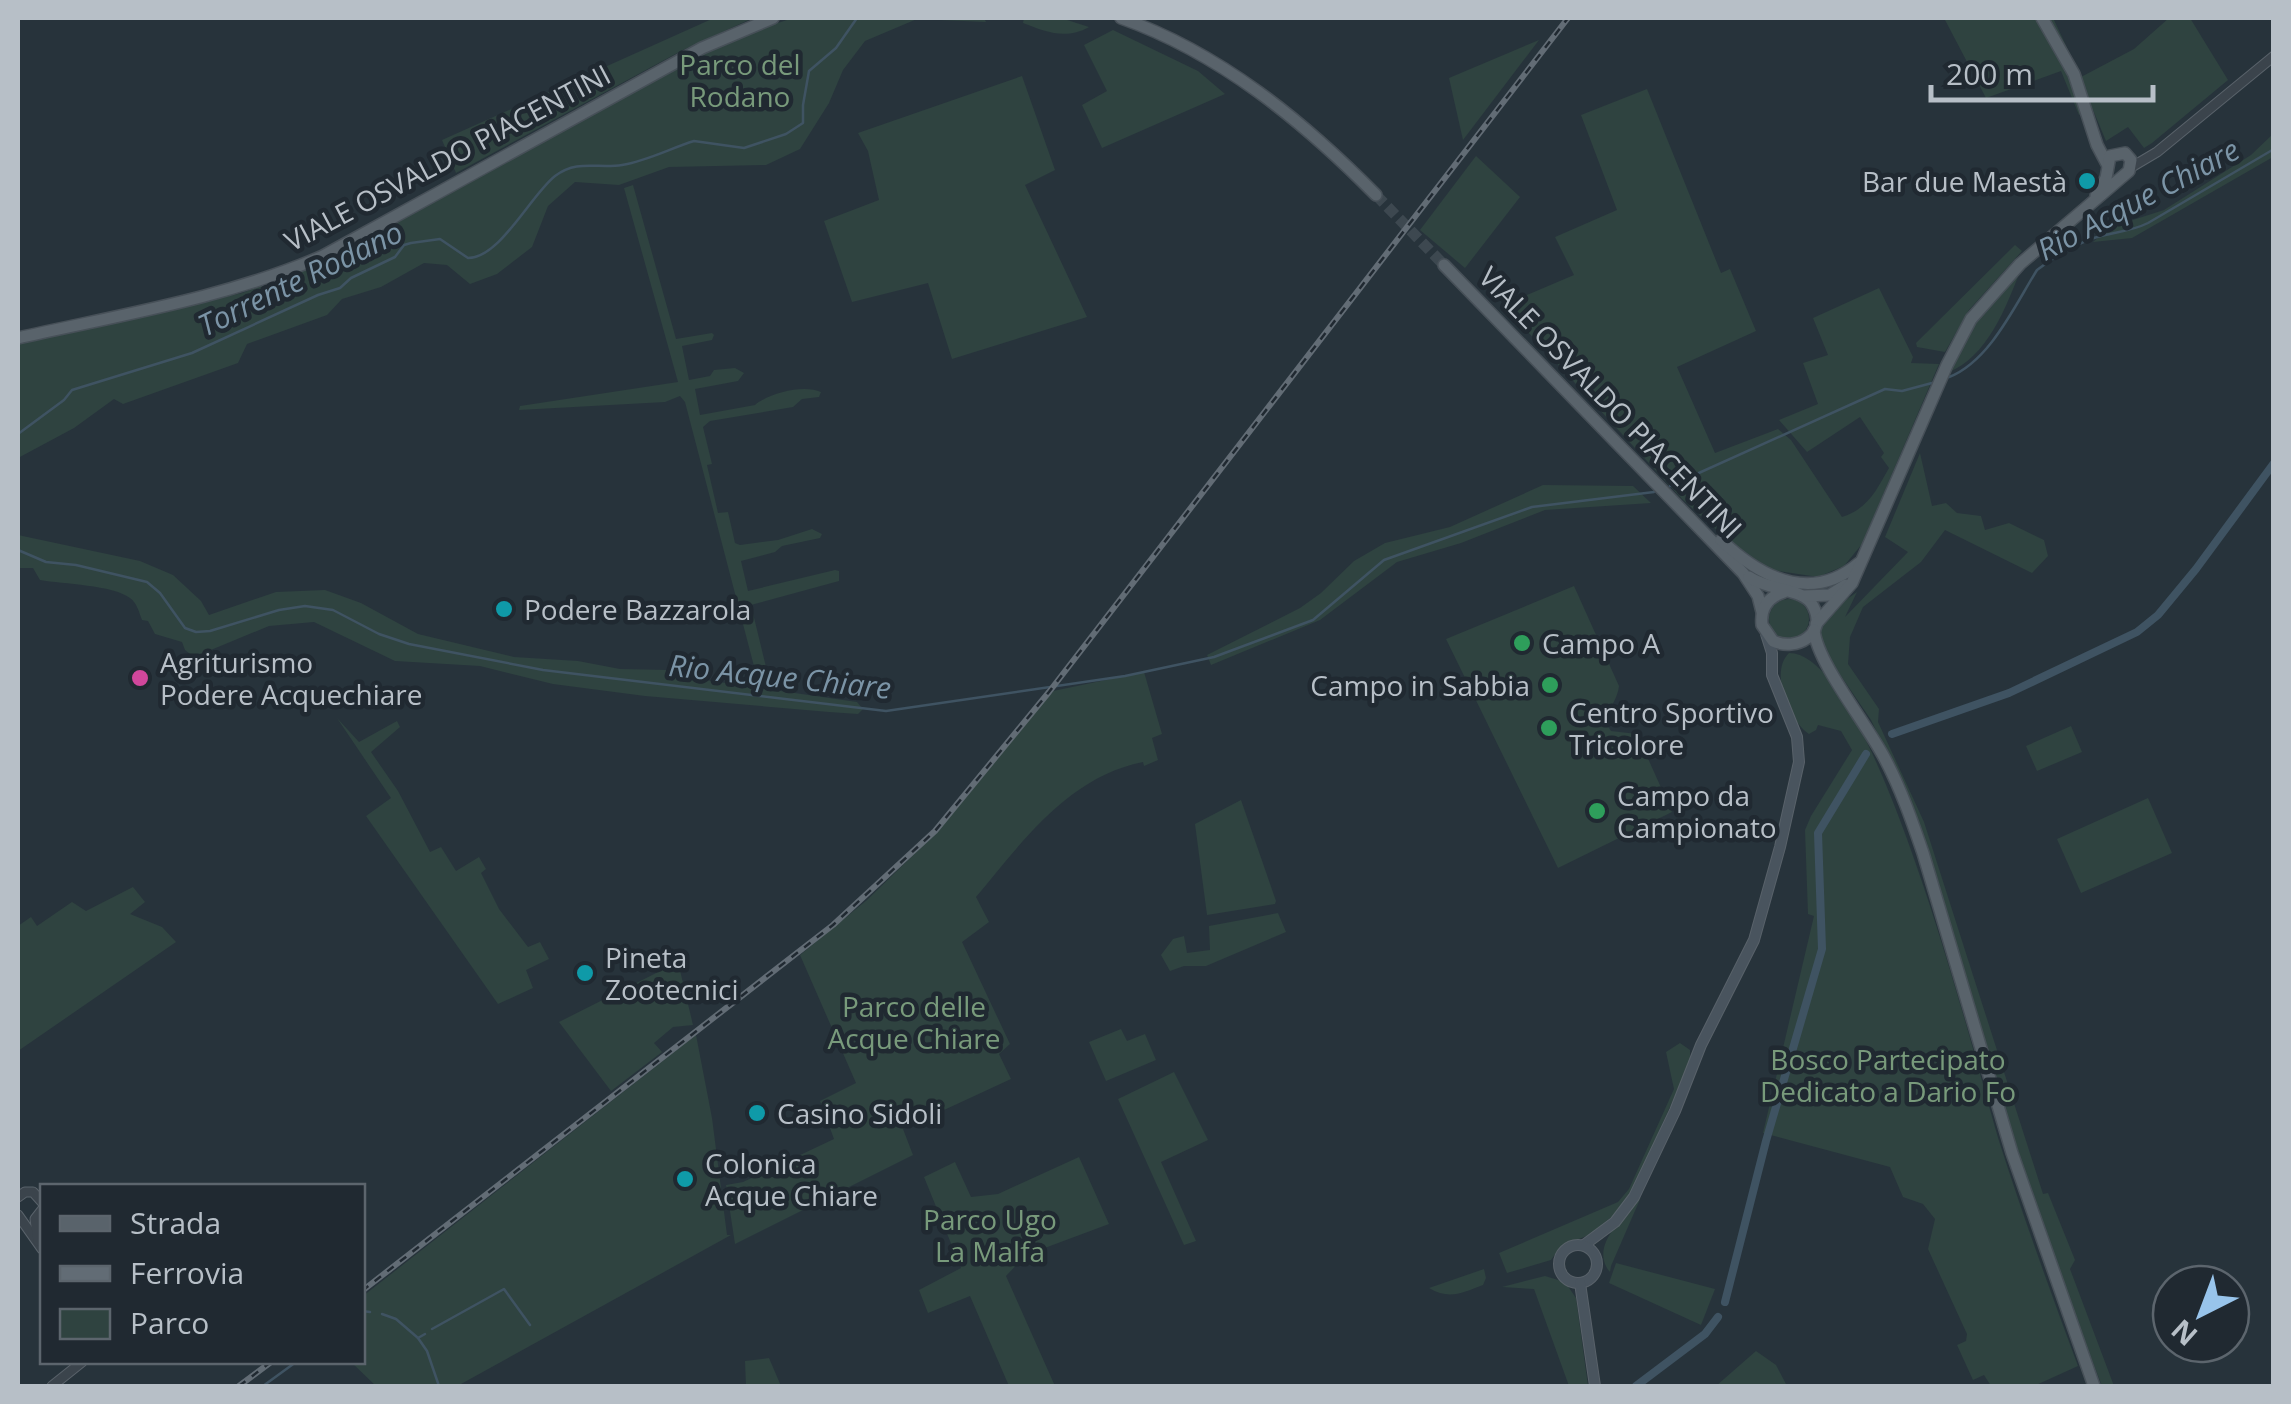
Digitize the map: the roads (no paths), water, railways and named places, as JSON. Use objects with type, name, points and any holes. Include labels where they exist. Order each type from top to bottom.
[{"type":"main road","name":"VIALE OSVALDO PIACENTINI","points":[[18,338],[207,296],[290,270],[340,247],[702,48],[773,18]]},
{"type":"main road","points":[[1121,18],[1183,44],[1245,82],[1306,130],[1376,195]]},
{"type":"main road","points":[[2042,18],[2074,74],[2111,173],[2125,172]]},
{"type":"main road","points":[[1775,680],[1780,657],[1792,646],[1806,641],[1856,575],[1935,391],[1980,306],[2020,264],[2125,172],[2130,160],[2096,140]]},
{"type":"main road","points":[[2096,196],[2106,178],[2107,165],[2120,153]]},
{"type":"main road","name":"VIALE OSVALDO PIACENTINI","points":[[1444,265],[1743,573],[1758,596],[1762,612]]},
{"type":"main road","points":[[1678,506],[1766,575],[1806,583],[1824,582],[1841,576],[1861,561]]},
{"type":"main road","name":"VIALE OSVALDO PIACENTINI","points":[[1743,573],[1784,592]]},
{"type":"main road","points":[[1615,1222],[1584,1245],[1567,1248],[1559,1262],[1565,1277],[1580,1282],[1594,1275],[1596,1256],[1648,1170],[1759,921],[1800,762],[1796,736],[1775,680],[1762,612],[1772,597],[1784,592],[1830,595],[1856,575]]},
{"type":"main road","points":[[1804,596],[1815,610],[1819,652],[1874,738],[1907,807],[2012,1153],[2094,1386]]},
{"type":"main road","points":[[1765,633],[1773,642],[1792,646],[1830,670]]},
{"type":"main road","points":[[1584,1245],[1596,1256]]},
{"type":"main road","points":[[1580,1282],[1595,1386]]},
{"type":"street","points":[[2125,172],[2274,56]]},
{"type":"street","points":[[2120,153],[2144,154],[2162,146]]},
{"type":"street","points":[[18,1187],[40,1198]]},
{"type":"street","points":[[18,1197],[29,1192]]},
{"type":"street","points":[[35,1219],[40,1213]]},
{"type":"street","points":[[19,1217],[35,1219]]},
{"type":"street","points":[[19,1217],[40,1245]]},
{"type":"street","points":[[35,1219],[40,1242]]},
{"type":"street","points":[[52,1386],[80,1364]]},
{"type":"waterway","name":"Torrente Rodano","points":[[18,434],[72,390],[192,353],[340,288],[351,278],[395,257],[404,245],[440,239],[468,258],[480,255],[503,237],[545,185],[563,171],[631,163],[694,141],[744,148],[786,134],[803,123],[809,71],[836,48],[857,18]]},
{"type":"waterway","name":"Rio Acque Chiare","points":[[1949,377],[1964,369],[1989,345],[2044,265],[2087,241],[2148,223],[2274,149]]},
{"type":"waterway","name":"Rio Acque Chiare","points":[[1670,486],[1885,389],[1902,391],[1932,383]]},
{"type":"waterway","points":[[1892,734],[2009,693],[2137,632],[2158,615],[2196,569],[2274,463]]},
{"type":"waterway","name":"Rio Acque Chiare","points":[[18,550],[46,562],[147,582],[160,593],[185,628],[196,632],[305,606],[333,610],[379,634],[409,644],[543,670],[886,711],[1125,676],[1214,657],[1313,620],[1384,560],[1532,507],[1654,492]]},
{"type":"waterway","points":[[1725,1302],[1766,1141],[1822,949],[1818,833],[1866,754]]},
{"type":"waterway","points":[[432,1329],[504,1289],[530,1325]]},
{"type":"waterway","points":[[365,1311],[370,1312]]},
{"type":"waterway","points":[[382,1314],[396,1319],[418,1338],[425,1334]]},
{"type":"waterway","points":[[1636,1386],[1705,1334],[1718,1317]]},
{"type":"waterway","points":[[418,1338],[427,1351],[439,1386]]},
{"type":"waterway","points":[[263,1386],[293,1364]]},
{"type":"tunnel","points":[[1376,195],[1444,265]]},
{"type":"railway","points":[[365,1289],[833,925],[935,831],[1049,692],[1568,18]]},
{"type":"railway","points":[[239,1386],[268,1364]]},
{"type":"place","name":"Bar due Maestà","points":[[2087,181]]},
{"type":"place","name":"Podere Bazzarola","points":[[504,609]]},
{"type":"place","name":"Campo A","points":[[1522,643]]},
{"type":"place","name":"Agriturismo Podere Acquechiare","points":[[140,678]]},
{"type":"place","name":"Campo in Sabbia","points":[[1550,685]]},
{"type":"place","name":"Centro Sportivo Tricolore","points":[[1549,728]]},
{"type":"place","name":"Campo da Campionato","points":[[1597,811]]},
{"type":"place","name":"Pineta Zootecnici","points":[[585,973]]},
{"type":"place","name":"Casino Sidoli","points":[[757,1113]]},
{"type":"place","name":"Colonica Acque Chiare","points":[[685,1179]]},
{"type":"park label","name":"Parco del Rodano","points":[[740,80]]},
{"type":"park label","name":"Parco delle Acque Chiare","points":[[914,1022]]},
{"type":"park label","name":"Bosco Partecipato Dedicato a Dario Fo","points":[[1888,1075]]},
{"type":"park label","name":"Parco Ugo La Malfa","points":[[990,1235]]}]
